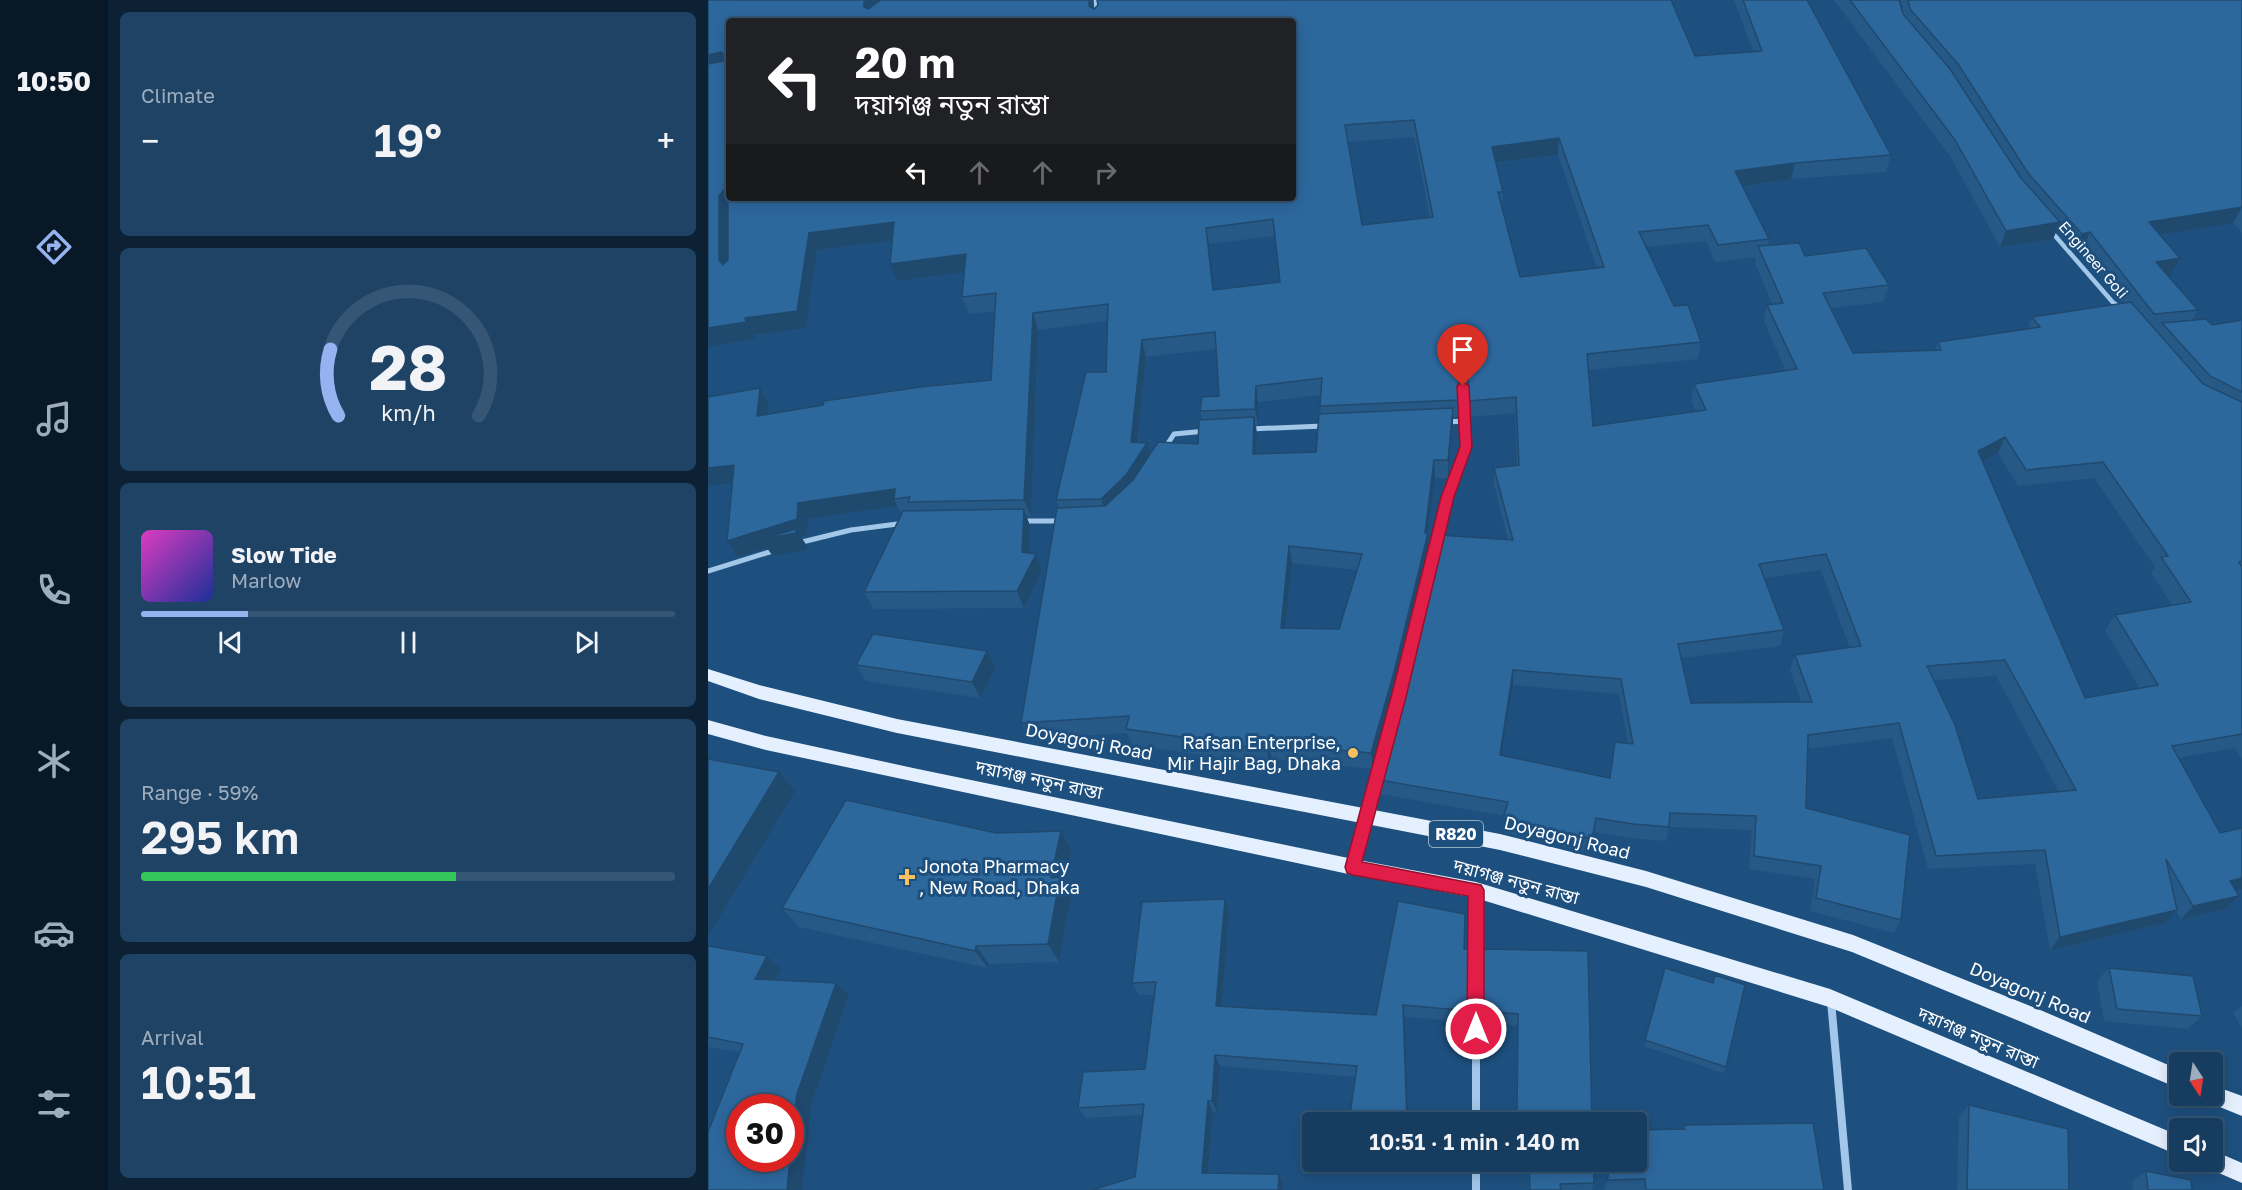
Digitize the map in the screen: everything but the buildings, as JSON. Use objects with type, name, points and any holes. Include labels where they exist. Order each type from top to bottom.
[{"type":"main road","name":"Doyagonj Road","points":[[708,675],[759,692],[897,726],[1500,842],[1646,879],[1853,944],[2169,1075]]},
{"type":"main road","name":"দয়াগঞ্জ নতুন রাস্তা","points":[[708,727],[788,748],[1353,867],[1476,890],[1830,998],[2169,1141]]},
{"type":"main road","points":[[2223,1098],[2242,1106]]},
{"type":"main road","points":[[2223,1165],[2242,1173]]},
{"type":"street","points":[[1096,0],[1097,18]]},
{"type":"street","name":"Engineer Goli","points":[[2049,228],[2127,318]]},
{"type":"street","points":[[1353,867],[1448,497],[1466,447],[1463,386]]},
{"type":"street","points":[[1442,422],[1465,421]]},
{"type":"street","points":[[1246,429],[1327,426]]},
{"type":"street","points":[[1161,454],[1174,434],[1212,431]]},
{"type":"street","points":[[1016,521],[1074,520]]},
{"type":"street","points":[[708,571],[821,536],[889,523],[912,523]]},
{"type":"street","points":[[1476,890],[1476,1112]]},
{"type":"street","points":[[1830,998],[1848,1190]]},
{"type":"street","points":[[1476,1172],[1476,1190]]},
{"type":"place","name":"Rafsan Enterprise, Mir Hajir Bag, Dhaka","points":[[1353,753]]},
{"type":"place","name":"Jonota Pharmacy , New Road, Dhaka","points":[[907,877]]},
{"type":"route","points":[[1463,386],[1466,447],[1448,497],[1353,867],[1476,890],[1476,1029]]}]
